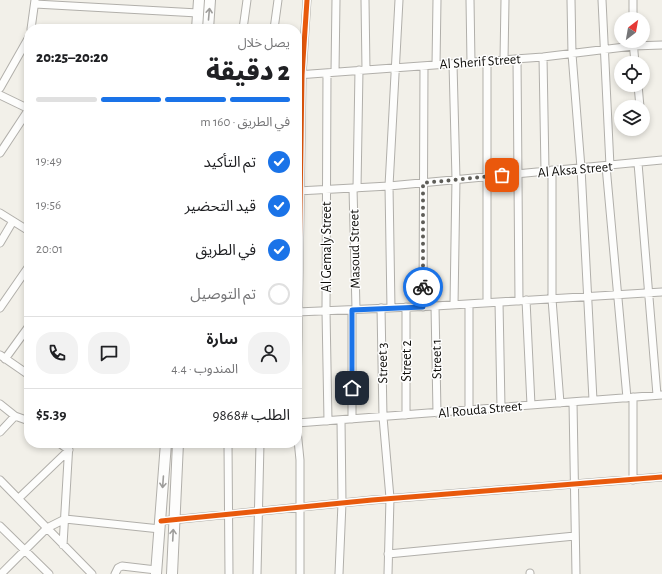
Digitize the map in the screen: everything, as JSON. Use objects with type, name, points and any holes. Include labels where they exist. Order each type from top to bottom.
[{"type":"street","points":[[197,24],[199,0]]},
{"type":"street","points":[[208,24],[210,0]]},
{"type":"street","points":[[244,24],[248,0]]},
{"type":"street","points":[[275,24],[278,0]]},
{"type":"street","points":[[302,54],[307,0]]},
{"type":"street","points":[[335,72],[336,0]]},
{"type":"street","name":"Masoud Street","points":[[352,419],[355,188],[365,0]]},
{"type":"street","points":[[391,308],[389,186],[399,0]]},
{"type":"street","points":[[436,65],[437,0]]},
{"type":"street","points":[[470,0],[471,62]]},
{"type":"street","points":[[504,0],[504,60]]},
{"type":"street","points":[[571,0],[572,54],[581,168],[593,400]]},
{"type":"street","points":[[602,0],[608,166],[617,294],[630,397],[633,480]]},
{"type":"street","points":[[633,0],[633,12]]},
{"type":"street","points":[[32,24],[35,2],[198,13]]},
{"type":"street","name":"Al Sherif Street","points":[[650,45],[662,45]]},
{"type":"street","points":[[0,88],[24,46]]},
{"type":"street","name":"Al Sherif Street","points":[[302,75],[543,57],[614,48]]},
{"type":"street","points":[[543,57],[552,299],[560,403]]},
{"type":"street","points":[[517,59],[517,174],[523,301],[531,405]]},
{"type":"street","points":[[486,61],[487,303]]},
{"type":"street","points":[[453,64],[456,179],[454,305]]},
{"type":"street","points":[[423,307],[424,66]]},
{"type":"street","name":"Al Gemaly Street","points":[[327,73],[326,311],[328,421]]},
{"type":"street","points":[[0,95],[24,107]]},
{"type":"street","points":[[0,153],[24,117]]},
{"type":"street","name":"Al Aksa Street","points":[[302,191],[389,186],[662,160]]},
{"type":"street","points":[[638,163],[649,292],[660,395]]},
{"type":"street","points":[[0,213],[24,229]]},
{"type":"street","points":[[0,243],[13,221]]},
{"type":"street","points":[[0,308],[24,275]]},
{"type":"street","points":[[302,312],[423,307],[662,292]]},
{"type":"street","points":[[499,302],[501,407]]},
{"type":"street","points":[[469,304],[469,410]]},
{"type":"street","name":"Street 1","points":[[434,306],[437,412]]},
{"type":"street","name":"Street 2","points":[[406,307],[406,415]]},
{"type":"street","name":"Street 3","points":[[381,308],[383,417],[390,498],[388,574]]},
{"type":"street","points":[[24,332],[2,357],[24,372]]},
{"type":"street","name":"Al Rouda Street","points":[[302,424],[660,395]]},
{"type":"street","points":[[573,402],[576,574]]},
{"type":"street","points":[[0,404],[15,416],[24,419]]},
{"type":"street","points":[[0,432],[15,416]]},
{"type":"street","points":[[339,574],[342,503],[341,420]]},
{"type":"street","points":[[19,498],[68,448]]},
{"type":"street","points":[[63,545],[69,448]]},
{"type":"street","points":[[115,574],[118,568],[122,566],[156,572],[166,448]]},
{"type":"street","points":[[172,574],[178,448]]},
{"type":"street","points":[[228,448],[229,574]]},
{"type":"street","points":[[257,574],[260,448]]},
{"type":"street","points":[[299,448],[301,507],[300,574]]},
{"type":"street","points":[[1,574],[47,528],[65,519],[160,525],[174,520],[390,498],[662,477]]},
{"type":"street","points":[[0,480],[92,574]]},
{"type":"street","points":[[0,526],[48,574]]},
{"type":"street","points":[[388,554],[575,536]]},
{"type":"cycle path","points":[[302,75],[307,0]]},
{"type":"cycle path","points":[[161,521],[372,500],[662,477]]},
{"type":"way so far","points":[[423,287],[423,183],[502,175]]},
{"type":"route","points":[[352,388],[352,310],[423,307],[423,287]]}]
